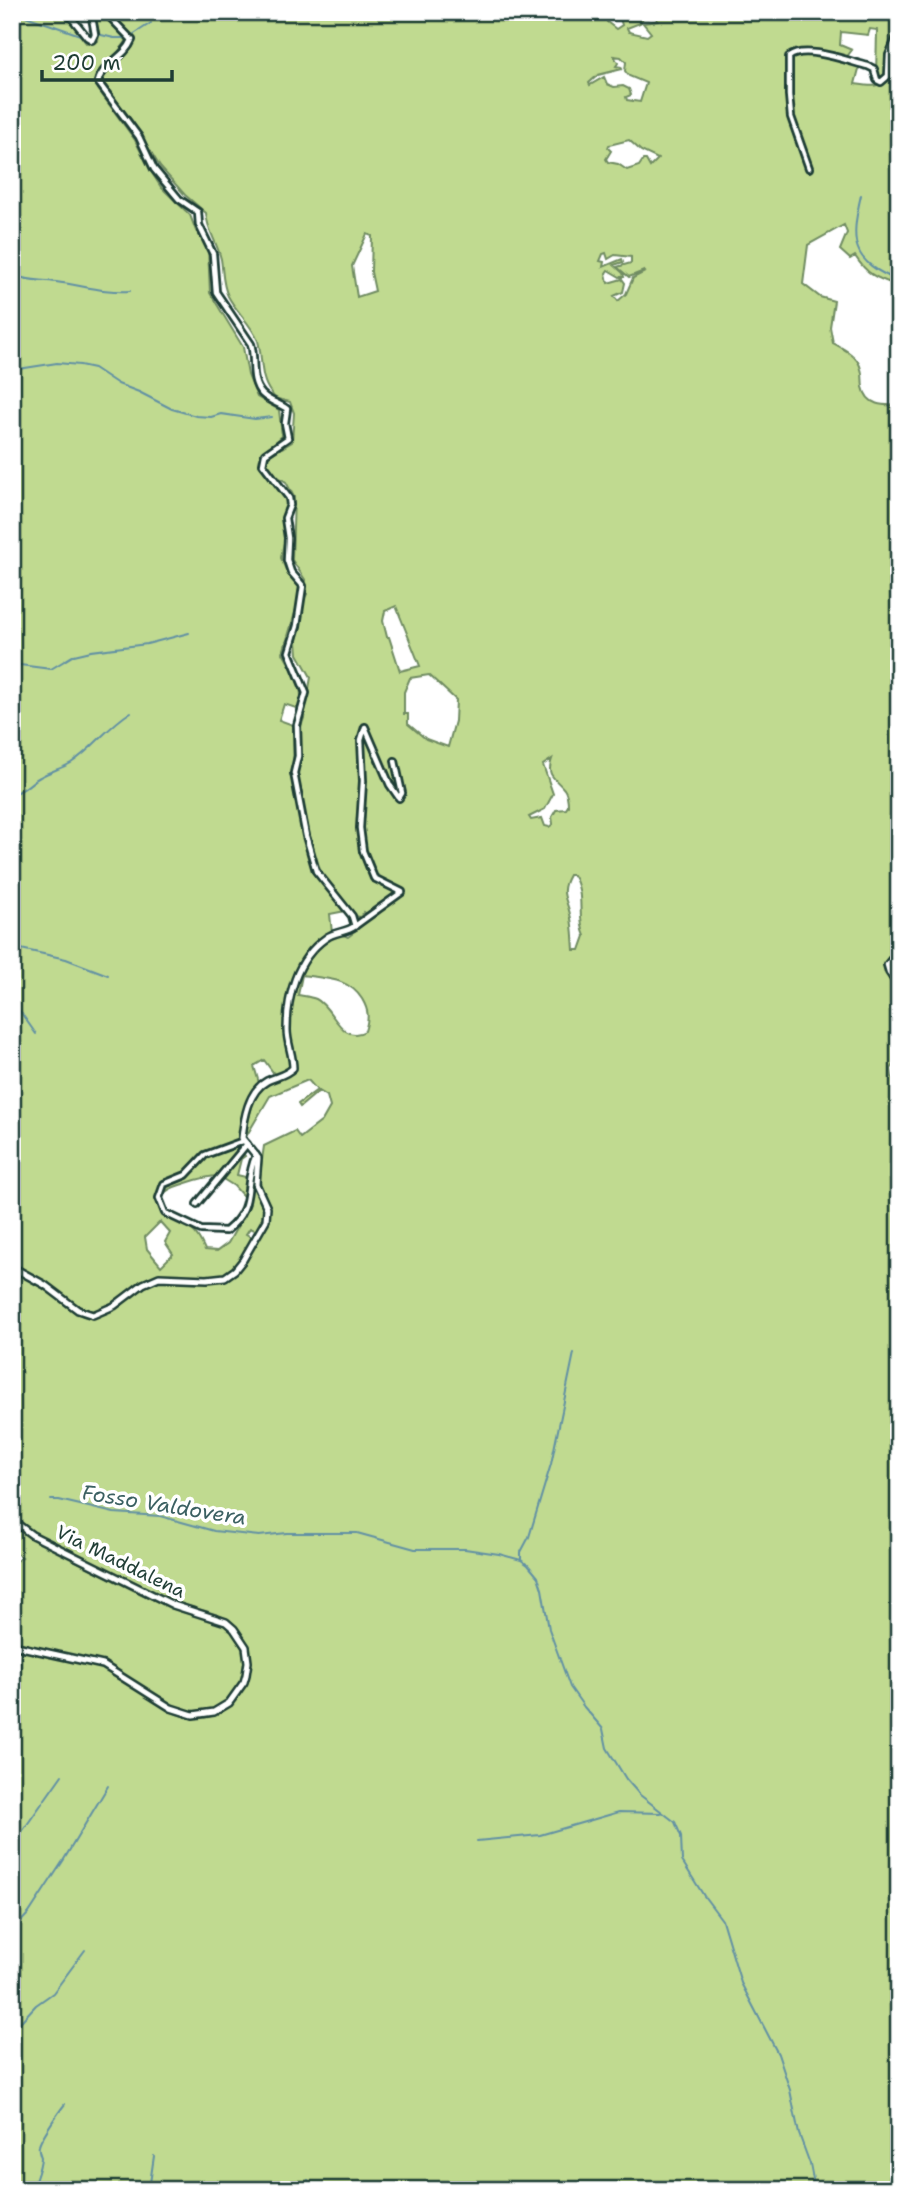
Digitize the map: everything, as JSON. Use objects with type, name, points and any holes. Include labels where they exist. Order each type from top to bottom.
[{"type":"street","points":[[67,12],[92,40],[95,34],[91,12]]},
{"type":"street","points":[[105,12],[115,26],[132,40],[123,55],[101,74],[98,82],[139,137],[154,169],[179,199],[198,212],[199,225],[213,254],[216,292],[251,344],[253,370],[260,393],[273,403],[288,409],[285,423],[288,438],[265,454],[263,464],[289,498],[290,506],[285,518],[287,560],[291,572],[303,586],[289,652],[307,696],[297,725],[298,756],[294,773],[316,871],[352,916],[355,926]]},
{"type":"street","points":[[809,168],[791,117],[789,57],[798,51],[817,53],[868,66],[874,69],[877,80],[881,82],[888,76],[889,55],[899,32]]},
{"type":"street","points":[[197,1204],[245,1143],[245,1116],[259,1088],[292,1068],[287,1032],[289,999],[299,967],[325,938],[349,930],[402,893],[374,878],[363,851],[360,828],[363,729],[367,728],[393,792],[399,798],[402,796],[395,761]]},
{"type":"street","points":[[899,950],[887,965],[899,987]]},
{"type":"street","points":[[12,1268],[45,1285],[78,1311],[93,1315],[114,1306],[143,1284],[159,1276],[207,1279],[225,1277],[243,1260],[267,1215],[267,1208],[257,1184],[259,1160],[245,1143]]},
{"type":"street","points":[[245,1143],[205,1156],[186,1175],[164,1184],[159,1198],[165,1213],[201,1230],[226,1231],[246,1209],[256,1154]]},
{"type":"street","name":"Via Maddalena","points":[[12,1520],[32,1535],[173,1605],[226,1622],[242,1639],[248,1662],[244,1682],[229,1703],[214,1712],[192,1715],[171,1708],[103,1665],[12,1645]]},
{"type":"green space","points":[[12,12],[63,12],[86,43],[98,41],[94,12],[103,12],[127,40],[96,78],[98,89],[135,140],[161,187],[190,215],[196,231],[208,248],[210,293],[243,347],[248,375],[257,397],[279,410],[282,436],[263,454],[259,465],[287,501],[282,517],[285,537],[281,558],[288,575],[298,583],[301,593],[283,653],[298,680],[301,701],[299,709],[284,704],[279,720],[293,725],[294,785],[309,860],[325,888],[345,911],[330,914],[332,933],[315,945],[303,958],[295,973],[288,1008],[288,1070],[275,1075],[264,1060],[254,1066],[259,1083],[240,1136],[237,1141],[221,1148],[223,1151],[240,1145],[243,1147],[241,1150],[245,1156],[241,1159],[237,1175],[254,1179],[263,1210],[257,1231],[250,1228],[246,1234],[253,1238],[232,1270],[215,1278],[158,1275],[142,1282],[106,1309],[89,1313],[71,1305],[46,1282],[12,1265]],"holes":[[[218,1176],[234,1186],[250,1204],[228,1243],[217,1251],[205,1250],[195,1233],[165,1209],[162,1196],[180,1185]],[[160,1222],[170,1233],[165,1242],[173,1254],[161,1266],[147,1249],[145,1237]]]},
{"type":"green space","points":[[108,12],[605,12],[607,22],[616,29],[622,25],[618,12],[646,12],[648,18],[643,18],[640,23],[627,28],[629,32],[647,36],[651,33],[643,23],[658,21],[652,12],[894,12],[892,18],[899,23],[899,29],[887,53],[887,75],[880,80],[876,76],[877,30],[870,29],[868,35],[841,32],[840,45],[852,50],[845,59],[810,51],[793,52],[860,65],[855,84],[874,86],[889,77],[890,58],[899,36],[899,286],[874,276],[855,256],[850,259],[840,250],[847,233],[844,225],[808,245],[803,284],[820,297],[834,301],[830,327],[833,343],[857,360],[868,398],[876,404],[899,405],[899,1050],[891,1069],[892,1077],[899,1084],[899,2190],[12,2190],[12,1674],[20,1672],[21,1650],[23,1648],[109,1671],[175,1713],[200,1718],[216,1714],[230,1706],[247,1679],[250,1663],[248,1647],[240,1631],[227,1619],[178,1603],[145,1588],[49,1542],[12,1517],[12,1270],[43,1286],[83,1316],[92,1318],[122,1304],[149,1283],[164,1279],[193,1282],[223,1280],[239,1270],[270,1218],[270,1206],[259,1181],[264,1146],[295,1131],[300,1138],[322,1121],[330,1107],[327,1096],[319,1091],[300,1107],[298,1104],[317,1090],[308,1080],[270,1096],[244,1140],[253,1102],[262,1088],[294,1069],[290,1009],[297,980],[312,954],[324,941],[339,934],[348,937],[353,929],[369,916],[364,912],[360,917],[355,916],[318,869],[299,791],[299,733],[311,677],[298,654],[297,641],[303,601],[307,594],[306,581],[292,560],[294,497],[286,482],[267,466],[267,457],[292,442],[294,413],[290,402],[275,397],[267,387],[258,341],[226,291],[221,259],[206,213],[185,195],[160,167],[133,122],[103,82],[102,76],[132,48],[134,40]],"holes":[[[614,56],[621,57],[626,62],[625,71],[629,76],[646,83],[640,102],[627,100],[626,97],[631,95],[629,89],[607,84],[604,77],[590,85],[598,75],[622,69],[616,66],[618,63]],[[629,140],[641,151],[658,159],[650,167],[646,160],[643,160],[639,166],[627,170],[608,162],[606,159],[611,151],[609,145]],[[367,234],[372,236],[371,272],[375,291],[357,297],[352,266]],[[606,253],[608,259],[615,255],[631,257],[631,263],[617,267],[629,277],[645,272],[633,278],[626,294],[618,301],[614,296],[623,292],[625,283],[622,279],[608,283],[606,273],[608,270],[624,277],[614,265],[623,262],[622,259],[603,267],[604,262],[600,261]],[[396,606],[420,666],[400,671],[383,621],[385,611]],[[429,675],[456,700],[455,721],[448,747],[426,739],[408,724],[408,714],[404,714],[404,692],[410,678]],[[552,759],[551,773],[565,791],[568,806],[566,809],[556,810],[552,817],[553,824],[549,827],[545,826],[542,818],[531,820],[529,817],[545,809],[553,794],[543,765]],[[569,875],[573,875],[579,890],[585,936],[580,950],[574,950],[572,923],[564,891]],[[302,975],[335,980],[350,987],[366,1007],[368,1018],[365,1031],[357,1034],[343,1029],[316,999],[298,995]]]},
{"type":"green space","points":[[12,1522],[29,1536],[136,1591],[179,1611],[227,1627],[239,1641],[245,1664],[234,1694],[222,1705],[207,1712],[191,1712],[159,1699],[99,1661],[12,1642],[12,1564],[22,1557],[12,1551]]},
{"type":"waterway","points":[[14,12],[83,36]]},
{"type":"waterway","points":[[131,36],[151,23]]},
{"type":"waterway","points":[[84,40],[93,42],[97,39],[97,34],[127,38]]},
{"type":"waterway","points":[[861,195],[856,226],[858,248],[871,266],[899,281]]},
{"type":"waterway","points":[[12,275],[102,290],[130,291]]},
{"type":"waterway","points":[[12,370],[57,363],[80,365],[94,368],[118,384],[172,409],[196,416],[211,417],[221,414],[255,419],[272,417]]},
{"type":"waterway","points":[[12,664],[51,669],[74,655],[147,644],[189,633]]},
{"type":"waterway","points":[[12,794],[36,779],[71,763],[131,712]]},
{"type":"waterway","points":[[12,947],[66,959],[108,975]]},
{"type":"waterway","points":[[12,1000],[36,1034]]},
{"type":"waterway","points":[[12,1315],[18,1313]]},
{"type":"waterway","points":[[521,1559],[521,1552],[529,1537],[551,1464],[574,1353]]},
{"type":"waterway","name":"Fosso Valdovera","points":[[51,1500],[114,1513],[160,1516],[214,1531],[259,1536],[287,1533],[357,1533],[415,1549],[465,1549],[499,1554],[521,1560],[528,1565],[538,1577],[549,1629],[570,1687],[603,1729],[607,1748],[626,1779],[640,1795],[675,1822],[681,1836],[682,1861],[722,1920],[741,1983],[778,2054],[790,2090],[815,2190]]},
{"type":"waterway","points":[[12,1759],[15,1750],[14,1730],[18,1697]]},
{"type":"waterway","points":[[12,1846],[62,1775]]},
{"type":"waterway","points":[[12,1931],[29,1913],[108,1786]]},
{"type":"waterway","points":[[477,1841],[540,1835],[619,1812],[661,1813]]},
{"type":"waterway","points":[[12,2031],[36,2005],[53,1993],[85,1950]]},
{"type":"waterway","points":[[32,2190],[41,2161],[40,2142],[65,2104]]},
{"type":"waterway","points":[[149,2190],[154,2156]]},
{"type":"waterway","points":[[308,2180],[311,2190]]}]
